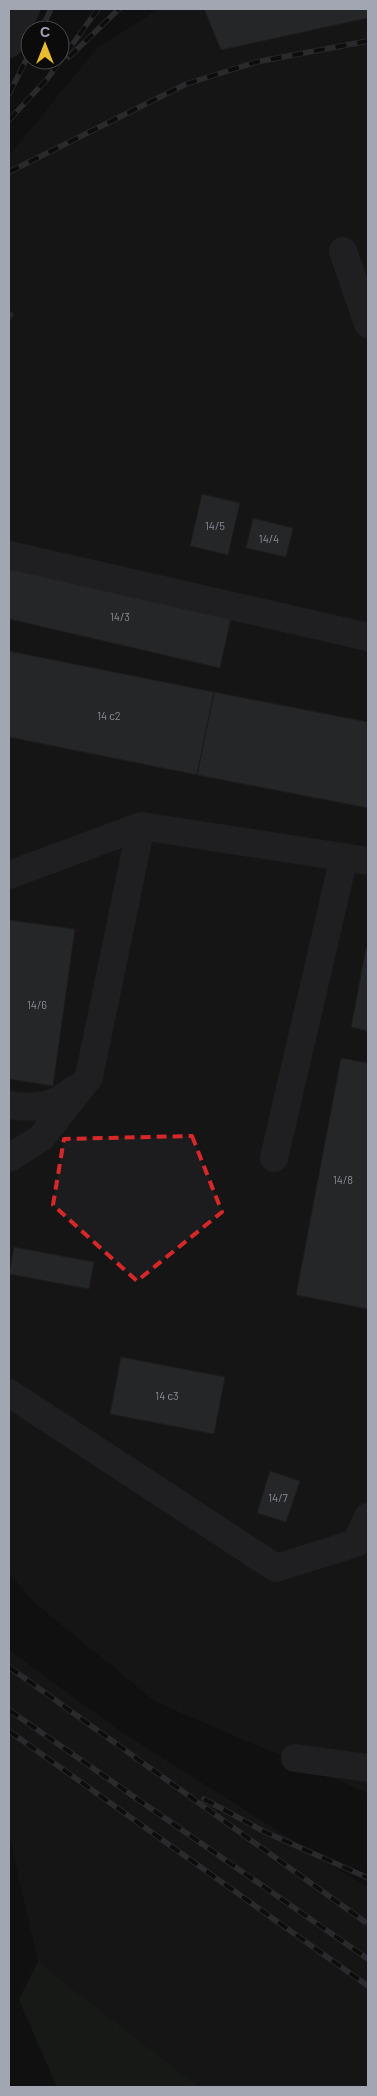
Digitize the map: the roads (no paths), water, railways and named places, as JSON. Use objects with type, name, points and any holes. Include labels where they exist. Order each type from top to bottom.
[{"type":"street","points":[[9,44],[26,9]]},
{"type":"street","points":[[343,251],[368,324]]},
{"type":"street","points":[[9,555],[368,638]]},
{"type":"street","points":[[9,1158],[41,1138],[89,1076],[140,826]]},
{"type":"street","points":[[9,875],[140,826],[356,859],[274,1158]]},
{"type":"street","points":[[9,1105],[30,1108],[62,1101],[89,1076]]},
{"type":"street","points":[[9,1392],[276,1568],[356,1543],[368,1517]]},
{"type":"street","points":[[295,1758],[368,1768]]},
{"type":"railway","points":[[46,20],[51,9]]},
{"type":"railway","points":[[9,120],[48,78],[98,9]]},
{"type":"railway","points":[[70,56],[119,9]]},
{"type":"railway","points":[[9,172],[186,84],[256,62],[368,41]]},
{"type":"railway","points":[[9,94],[21,70]]},
{"type":"railway","points":[[9,1667],[368,1924]]},
{"type":"railway","points":[[9,1710],[368,1959]]},
{"type":"railway","points":[[9,1731],[368,1986]]},
{"type":"railway","points":[[204,1799],[263,1831],[368,1878]]}]
